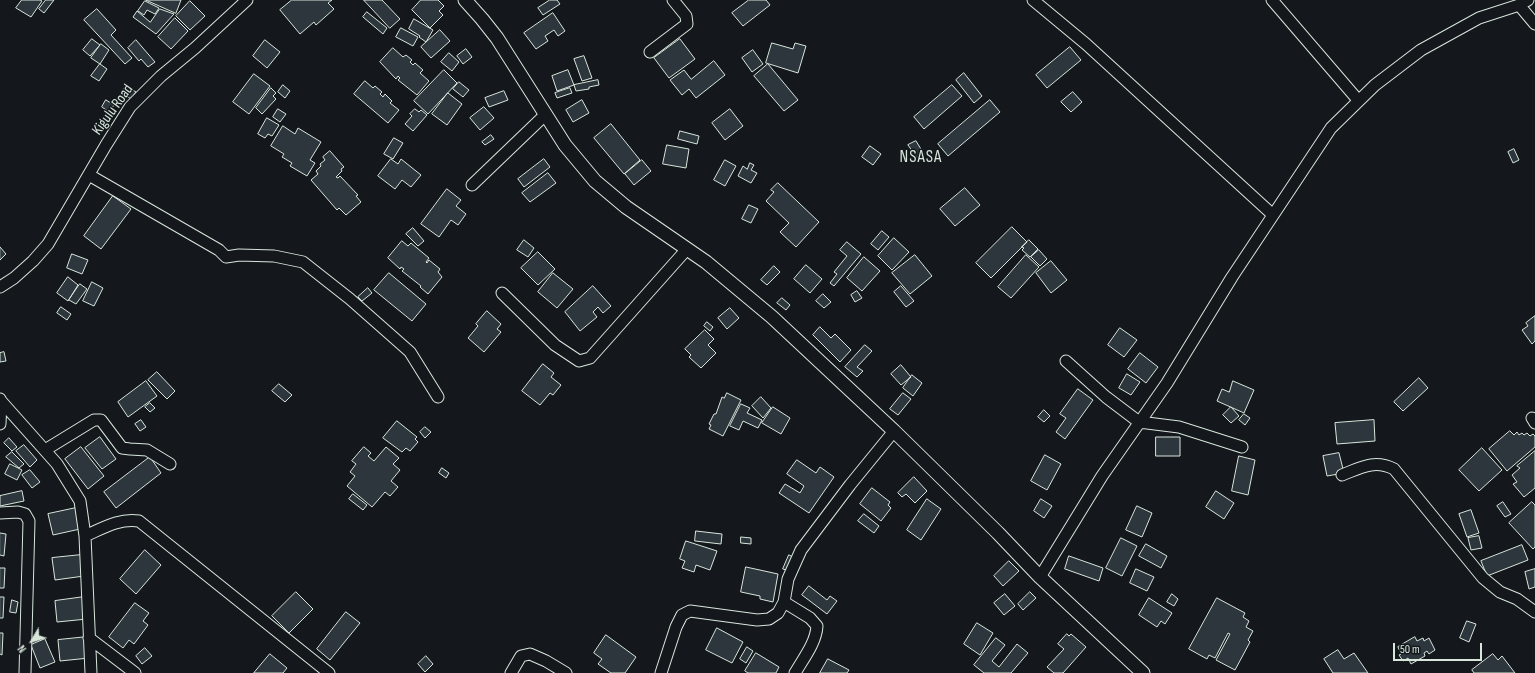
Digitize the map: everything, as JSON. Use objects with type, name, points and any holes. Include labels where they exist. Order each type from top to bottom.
[{"type":"street","name":"Kigulu Road","points":[[0,287],[14,278],[33,261],[48,244],[130,107],[144,92],[247,0]]},
{"type":"street","points":[[464,0],[497,38],[565,146],[594,181],[626,207],[706,262],[772,317],[894,431],[998,533],[1040,577],[1143,673]]},
{"type":"street","points":[[650,52],[687,24],[686,16],[673,0]]},
{"type":"street","points":[[1033,0],[1086,44],[1272,215]]},
{"type":"street","points":[[1272,0],[1358,100]]},
{"type":"street","points":[[1040,577],[1102,476],[1167,383],[1272,215],[1331,128],[1374,85],[1421,50],[1478,18],[1524,3],[1535,24]]},
{"type":"street","points":[[472,185],[545,115]]},
{"type":"street","points":[[89,175],[219,250],[226,257],[239,255],[274,256],[303,262],[350,299],[410,352],[438,396]]},
{"type":"street","points":[[502,293],[555,345],[578,361],[590,358],[687,248]]},
{"type":"street","points":[[1066,361],[1106,397],[1139,422],[1179,427],[1242,447]]},
{"type":"street","points":[[0,424],[1,400]]},
{"type":"street","points":[[1,400],[57,464],[80,501],[85,536],[91,673]]},
{"type":"street","points":[[45,450],[94,420],[101,420],[122,448],[130,450],[147,450],[170,464]]},
{"type":"street","points":[[661,673],[676,627],[682,615],[690,611],[757,620],[769,619],[778,613],[784,602],[788,579],[801,550],[850,484],[894,431]]},
{"type":"street","points":[[1342,475],[1366,466],[1384,464],[1394,469],[1483,578],[1500,592],[1517,599],[1535,612]]},
{"type":"street","points":[[0,513],[18,512],[25,514],[29,521],[25,673]]},
{"type":"street","points":[[85,536],[112,524],[130,520],[140,521],[329,673]]},
{"type":"street","points":[[784,602],[810,618],[817,626],[817,633],[795,673]]},
{"type":"street","points":[[90,638],[135,673]]},
{"type":"street","points":[[511,673],[522,656],[530,654],[546,660],[566,673]]},
{"type":"building","points":[[22,0],[42,1],[31,17],[16,8]]},
{"type":"building","points":[[46,0],[54,0],[44,13],[39,9]]},
{"type":"building","points":[[146,0],[181,0],[176,13]]},
{"type":"building","points":[[292,0],[332,0],[328,3],[334,9],[316,25],[314,22],[300,34],[280,10]]},
{"type":"building","points":[[364,0],[382,0],[400,19],[390,28]]},
{"type":"building","points":[[421,0],[438,0],[444,6],[439,11],[443,15],[430,28],[412,10]]},
{"type":"building","points":[[550,0],[557,0],[560,4],[543,15],[538,8]]},
{"type":"building","points":[[749,0],[766,0],[770,5],[743,26],[732,13]]},
{"type":"building","points":[[145,1],[159,8],[155,14],[147,10],[144,15],[138,11]]},
{"type":"building","points":[[190,1],[205,16],[190,30],[176,16]]},
{"type":"building","points":[[97,9],[116,30],[111,35],[132,58],[125,64],[84,20]]},
{"type":"building","points":[[160,9],[174,14],[156,34],[133,17],[137,11],[150,22]]},
{"type":"building","points":[[367,12],[387,28],[383,34],[363,17]]},
{"type":"building","points":[[553,13],[565,31],[558,36],[554,30],[545,36],[548,41],[536,49],[524,33]]},
{"type":"building","points":[[175,18],[188,31],[171,49],[158,37]]},
{"type":"building","points":[[414,19],[433,30],[426,42],[409,29]]},
{"type":"building","points":[[401,28],[418,37],[413,46],[396,37]]},
{"type":"building","points":[[440,30],[450,41],[431,58],[421,47]]},
{"type":"building","points":[[92,39],[100,45],[90,56],[83,50]]},
{"type":"building","points":[[680,39],[695,59],[669,78],[654,58]]},
{"type":"building","points":[[136,40],[155,62],[148,67],[141,59],[139,61],[128,48]]},
{"type":"building","points":[[265,40],[280,52],[267,68],[253,56]]},
{"type":"building","points":[[772,43],[793,49],[795,43],[806,46],[798,73],[766,63]]},
{"type":"building","points":[[101,44],[109,50],[100,64],[91,58]]},
{"type":"building","points":[[1070,47],[1081,60],[1047,88],[1036,75]]},
{"type":"building","points":[[393,48],[403,57],[406,55],[412,60],[410,62],[413,65],[415,63],[423,70],[420,73],[429,81],[417,95],[398,80],[400,78],[398,76],[396,79],[380,62]]},
{"type":"building","points":[[466,49],[472,57],[463,64],[457,56]]},
{"type":"building","points":[[753,50],[763,64],[752,72],[742,58]]},
{"type":"building","points":[[449,53],[459,62],[452,71],[441,62]]},
{"type":"building","points":[[584,56],[592,78],[582,81],[574,59]]},
{"type":"building","points":[[714,61],[725,75],[696,98],[689,89],[682,95],[670,80],[684,70],[691,79]]},
{"type":"building","points":[[100,64],[107,69],[99,81],[91,76]]},
{"type":"building","points":[[768,64],[798,100],[784,111],[754,76]]},
{"type":"building","points":[[444,70],[457,83],[428,114],[414,101]]},
{"type":"building","points":[[568,70],[574,85],[557,91],[552,76]]},
{"type":"building","points":[[964,73],[982,96],[974,103],[956,80]]},
{"type":"building","points":[[254,74],[270,86],[249,114],[233,102]]},
{"type":"building","points":[[598,80],[599,85],[589,87],[589,89],[576,91],[574,85]]},
{"type":"building","points":[[365,81],[373,88],[375,86],[382,92],[380,94],[383,97],[385,94],[392,101],[390,103],[399,110],[388,123],[354,94]]},
{"type":"building","points":[[459,82],[469,90],[463,97],[453,89]]},
{"type":"building","points":[[283,85],[290,91],[285,98],[278,92]]},
{"type":"building","points":[[952,85],[962,96],[924,129],[914,117]]},
{"type":"building","points":[[126,86],[136,92],[131,99],[121,93]]},
{"type":"building","points":[[271,88],[276,93],[273,96],[276,99],[262,114],[256,108]]},
{"type":"building","points":[[570,88],[572,93],[557,98],[555,93]]},
{"type":"building","points":[[504,91],[508,100],[489,107],[485,98]]},
{"type":"building","points":[[1073,92],[1082,102],[1071,112],[1061,102]]},
{"type":"building","points":[[448,93],[462,104],[447,125],[432,114]]},
{"type":"building","points":[[106,100],[114,105],[109,112],[102,107]]},
{"type":"building","points":[[582,100],[589,113],[573,122],[566,110]]},
{"type":"building","points":[[990,100],[1000,112],[948,156],[938,144]]},
{"type":"building","points":[[484,107],[494,118],[480,130],[470,118]]},
{"type":"building","points":[[278,109],[286,114],[280,122],[273,117]]},
{"type":"building","points":[[415,109],[419,112],[421,110],[427,115],[413,131],[405,124],[412,116],[410,114]]},
{"type":"building","points":[[730,109],[743,126],[725,140],[712,123]]},
{"type":"building","points":[[267,118],[279,125],[272,136],[268,134],[265,138],[258,134]]},
{"type":"building","points":[[611,124],[640,160],[624,174],[594,138]]},
{"type":"building","points":[[283,126],[295,134],[298,128],[321,142],[310,160],[315,163],[307,176],[290,166],[292,163],[282,157],[284,154],[271,146]]},
{"type":"building","points":[[680,131],[699,136],[697,144],[678,139]]},
{"type":"building","points":[[491,135],[494,139],[485,145],[482,142]]},
{"type":"building","points":[[394,138],[403,143],[393,159],[384,154]]},
{"type":"building","points":[[916,141],[924,154],[917,158],[908,145]]},
{"type":"building","points":[[667,145],[689,149],[686,168],[663,164]]},
{"type":"building","points":[[870,146],[881,154],[873,165],[862,157]]},
{"type":"building","points":[[1514,149],[1519,160],[1513,163],[1508,152]]},
{"type":"building","points":[[330,151],[344,167],[336,177],[338,178],[340,176],[358,195],[356,196],[361,202],[346,215],[339,208],[337,210],[311,180],[318,174],[316,171],[321,166],[320,164],[325,160],[323,157]]},
{"type":"building","points":[[391,159],[398,164],[401,159],[421,175],[411,187],[402,180],[395,189],[378,176]]},
{"type":"building","points":[[544,159],[550,167],[524,187],[518,179]]},
{"type":"building","points":[[642,160],[651,171],[634,185],[625,174]]},
{"type":"building","points":[[725,160],[736,166],[725,186],[714,180]]},
{"type":"building","points":[[750,163],[754,165],[751,170],[757,173],[751,183],[738,176],[743,166],[747,169]]},
{"type":"building","points":[[548,173],[556,183],[530,202],[522,193]]},
{"type":"building","points":[[778,183],[819,222],[796,247],[780,232],[789,223],[766,201],[774,192],[771,190]]},
{"type":"building","points":[[965,188],[980,205],[955,226],[940,209]]},
{"type":"building","points":[[447,189],[461,200],[456,206],[466,214],[458,225],[451,220],[439,237],[421,224]]},
{"type":"building","points":[[113,196],[131,209],[101,249],[84,236]]},
{"type":"building","points":[[749,205],[758,209],[751,223],[742,219]]},
{"type":"building","points":[[1012,227],[1027,242],[991,278],[976,263]]},
{"type":"building","points":[[413,228],[424,241],[418,246],[406,234]]},
{"type":"building","points":[[882,231],[889,237],[878,250],[871,244]]},
{"type":"building","points":[[894,238],[909,252],[892,270],[878,256]]},
{"type":"building","points":[[524,240],[534,248],[528,257],[517,250]]},
{"type":"building","points":[[1029,240],[1038,249],[1030,257],[1022,250],[1024,248],[1022,247]]},
{"type":"building","points":[[402,241],[408,246],[411,243],[429,258],[426,262],[427,263],[429,260],[440,269],[438,272],[442,277],[428,294],[420,287],[421,286],[402,271],[404,269],[401,267],[400,269],[388,258]]},
{"type":"building","points":[[847,242],[861,254],[834,286],[830,283],[837,274],[834,272],[847,256],[840,250]]},
{"type":"building","points":[[0,247],[6,254],[0,260]]},
{"type":"building","points":[[1039,250],[1047,259],[1040,266],[1031,257]]},
{"type":"building","points":[[538,252],[555,269],[538,285],[521,268]]},
{"type":"building","points":[[72,254],[88,260],[82,274],[67,268]]},
{"type":"building","points":[[915,255],[932,276],[910,294],[892,273]]},
{"type":"building","points":[[1026,255],[1039,267],[1011,298],[998,287]]},
{"type":"building","points":[[864,257],[880,271],[862,291],[847,278]]},
{"type":"building","points":[[1051,261],[1067,280],[1051,293],[1036,273]]},
{"type":"building","points":[[806,265],[822,279],[810,293],[794,279]]},
{"type":"building","points":[[774,266],[780,272],[767,285],[761,280]]},
{"type":"building","points":[[389,273],[426,304],[412,321],[374,290]]},
{"type":"building","points":[[553,273],[573,289],[557,308],[538,292]]},
{"type":"building","points":[[68,277],[78,285],[68,301],[57,293]]},
{"type":"building","points":[[92,282],[103,288],[94,306],[83,301]]},
{"type":"building","points":[[80,284],[87,289],[76,304],[69,300]]},
{"type":"building","points":[[593,286],[611,306],[603,313],[598,307],[593,312],[597,317],[580,331],[565,312]]},
{"type":"building","points":[[901,286],[914,301],[906,307],[894,292]]},
{"type":"building","points":[[368,288],[372,293],[362,301],[358,297]]},
{"type":"building","points":[[857,291],[862,298],[855,302],[851,295]]},
{"type":"building","points":[[823,294],[831,302],[824,308],[816,301]]},
{"type":"building","points":[[782,298],[790,305],[786,310],[777,303]]},
{"type":"building","points":[[61,307],[71,314],[67,320],[57,313]]},
{"type":"building","points":[[730,308],[739,318],[727,329],[718,318]]},
{"type":"building","points":[[487,311],[501,324],[497,329],[501,332],[484,352],[468,338],[478,326],[476,324]]},
{"type":"building","points":[[1535,316],[1535,341],[1532,344],[1522,330],[1528,326],[1526,323]]},
{"type":"building","points":[[707,322],[713,327],[710,331],[704,326]]},
{"type":"building","points":[[820,327],[831,338],[835,334],[851,350],[840,362],[813,335]]},
{"type":"building","points":[[1120,328],[1137,340],[1124,357],[1108,345]]},
{"type":"building","points":[[705,330],[714,339],[708,345],[716,353],[701,368],[689,357],[691,355],[685,349]]},
{"type":"building","points":[[865,345],[872,351],[857,367],[863,371],[857,377],[845,367]]},
{"type":"building","points":[[4,352],[6,361],[0,362],[0,353]]},
{"type":"building","points":[[1140,353],[1158,367],[1146,383],[1128,369]]},
{"type":"building","points":[[543,364],[554,373],[551,377],[561,385],[553,395],[550,393],[540,405],[522,391]]},
{"type":"building","points":[[901,365],[911,377],[901,385],[891,374]]},
{"type":"building","points":[[157,372],[175,391],[167,399],[148,380]]},
{"type":"building","points":[[1127,374],[1140,382],[1131,395],[1119,388]]},
{"type":"building","points":[[912,375],[922,383],[913,396],[903,388]]},
{"type":"building","points":[[1419,378],[1428,388],[1403,411],[1394,402]]},
{"type":"building","points":[[146,381],[157,396],[128,417],[118,402]]},
{"type":"building","points":[[1233,381],[1254,390],[1244,413],[1217,401],[1222,389],[1229,392]]},
{"type":"building","points":[[279,384],[292,395],[285,402],[272,391]]},
{"type":"building","points":[[1078,389],[1093,400],[1065,439],[1056,432],[1066,418],[1060,414]]},
{"type":"building","points":[[727,393],[741,400],[723,436],[709,429],[711,425],[709,424],[714,414],[716,414],[722,397],[724,398]]},
{"type":"building","points":[[903,393],[911,399],[898,415],[890,409]]},
{"type":"building","points":[[761,397],[771,408],[763,418],[752,406]]},
{"type":"building","points":[[150,403],[155,408],[150,412],[145,407]]},
{"type":"building","points":[[741,404],[750,408],[747,413],[762,420],[758,428],[743,421],[739,430],[730,426]]},
{"type":"building","points":[[773,407],[790,418],[781,434],[762,423]]},
{"type":"building","points":[[1231,407],[1239,416],[1231,423],[1223,415]]},
{"type":"building","points":[[1044,410],[1050,416],[1044,422],[1038,417]]},
{"type":"building","points":[[1244,414],[1250,418],[1245,425],[1239,420]]},
{"type":"building","points":[[141,420],[146,427],[140,431],[135,424]]},
{"type":"building","points":[[1374,420],[1375,441],[1337,444],[1335,423]]},
{"type":"building","points":[[397,421],[417,437],[415,439],[418,442],[410,451],[406,448],[402,452],[383,438]]},
{"type":"building","points":[[425,427],[431,432],[425,438],[420,432]]},
{"type":"building","points":[[1510,431],[1514,435],[1517,432],[1519,435],[1522,433],[1524,435],[1527,433],[1530,436],[1533,434],[1535,436],[1535,447],[1507,471],[1489,449]]},
{"type":"building","points":[[100,437],[116,459],[102,469],[85,448]]},
{"type":"building","points":[[1156,437],[1180,437],[1180,456],[1156,456]]},
{"type":"building","points":[[9,438],[17,447],[12,451],[4,443]]},
{"type":"building","points":[[24,445],[37,460],[30,467],[16,451]]},
{"type":"building","points":[[81,447],[104,476],[88,489],[65,459]]},
{"type":"building","points":[[364,447],[371,453],[368,456],[374,461],[386,447],[399,458],[393,464],[400,470],[391,481],[398,487],[390,496],[385,492],[372,507],[347,486],[355,476],[350,472],[356,464],[352,461]]},
{"type":"building","points":[[1482,448],[1502,470],[1479,491],[1459,470]]},
{"type":"building","points":[[1535,451],[1535,488],[1524,497],[1513,484],[1517,482],[1512,475],[1520,468],[1517,466]]},
{"type":"building","points":[[12,452],[24,464],[19,468],[6,457]]},
{"type":"building","points":[[1339,453],[1344,473],[1327,476],[1323,456]]},
{"type":"building","points":[[1045,455],[1061,464],[1047,490],[1031,481]]},
{"type":"building","points":[[1239,456],[1255,460],[1248,495],[1232,491]]},
{"type":"building","points":[[150,457],[161,473],[116,508],[104,492]]},
{"type":"building","points":[[797,460],[816,473],[820,467],[834,477],[809,513],[779,493],[785,484],[800,493],[804,486],[787,474]]},
{"type":"building","points":[[10,464],[22,470],[17,480],[5,474]]},
{"type":"building","points":[[442,468],[449,473],[446,478],[439,473]]},
{"type":"building","points":[[30,470],[40,482],[32,488],[22,475]]},
{"type":"building","points":[[914,477],[927,491],[915,503],[906,494],[902,497],[898,493]]},
{"type":"building","points":[[872,488],[890,502],[888,505],[891,508],[881,521],[860,504]]},
{"type":"building","points":[[22,491],[24,501],[0,506],[0,496]]},
{"type":"building","points":[[1216,491],[1234,503],[1224,519],[1206,507]]},
{"type":"building","points":[[353,494],[367,505],[363,510],[349,499]]},
{"type":"building","points":[[927,499],[941,509],[921,540],[907,530]]},
{"type":"building","points":[[1041,499],[1052,506],[1044,518],[1034,511]]},
{"type":"building","points":[[1503,502],[1511,514],[1505,517],[1497,506]]},
{"type":"building","points":[[1532,502],[1535,505],[1535,547],[1533,549],[1509,523]]},
{"type":"building","points":[[1137,506],[1152,513],[1142,537],[1126,530]]},
{"type":"building","points":[[76,508],[80,529],[53,535],[48,514]]},
{"type":"building","points":[[1471,510],[1479,533],[1467,537],[1459,514]]},
{"type":"building","points":[[864,514],[879,526],[874,533],[858,521]]},
{"type":"building","points":[[696,531],[722,534],[721,544],[695,541]]},
{"type":"building","points":[[0,533],[6,534],[4,556],[0,555]]},
{"type":"building","points":[[1479,536],[1482,548],[1471,550],[1468,538]]},
{"type":"building","points":[[741,537],[751,538],[751,544],[741,543]]},
{"type":"building","points":[[1121,538],[1137,546],[1122,576],[1106,568]]},
{"type":"building","points":[[686,541],[717,551],[710,570],[696,565],[694,572],[682,568],[685,561],[680,559]]},
{"type":"building","points":[[1146,544],[1167,556],[1161,568],[1139,556]]},
{"type":"building","points":[[1522,545],[1528,560],[1487,576],[1481,561]]},
{"type":"building","points":[[145,550],[161,565],[136,594],[120,579]]},
{"type":"building","points":[[81,555],[84,576],[55,580],[52,558]]},
{"type":"building","points":[[789,555],[795,558],[789,571],[783,569]]},
{"type":"building","points":[[1069,556],[1103,568],[1099,581],[1065,569]]},
{"type":"building","points":[[1009,561],[1019,571],[1003,586],[994,576]]},
{"type":"building","points":[[746,567],[778,574],[773,602],[760,599],[760,596],[741,592]]},
{"type":"building","points":[[0,568],[5,568],[4,588],[0,588]]},
{"type":"building","points":[[1136,569],[1154,577],[1147,591],[1130,583]]},
{"type":"building","points":[[1535,569],[1535,587],[1529,589],[1525,572]]},
{"type":"building","points":[[809,586],[827,600],[830,596],[837,601],[827,614],[802,595]]},
{"type":"building","points":[[296,592],[313,609],[289,633],[272,616]]},
{"type":"building","points":[[1030,592],[1036,598],[1023,610],[1018,604]]},
{"type":"building","points":[[1005,594],[1015,606],[1004,615],[994,603]]},
{"type":"building","points":[[1172,594],[1178,599],[1174,606],[1167,602]]},
{"type":"building","points":[[0,597],[4,597],[3,618],[0,618]]},
{"type":"building","points":[[84,597],[87,619],[57,622],[55,601]]},
{"type":"building","points":[[1149,598],[1172,613],[1165,624],[1161,621],[1157,627],[1139,615]]},
{"type":"building","points":[[1217,598],[1245,613],[1243,617],[1249,621],[1246,627],[1253,631],[1248,640],[1250,642],[1235,670],[1216,660],[1230,634],[1228,633],[1215,658],[1209,655],[1207,659],[1189,649]]},
{"type":"building","points":[[12,600],[18,602],[16,613],[10,612]]},
{"type":"building","points":[[135,603],[149,613],[143,621],[148,625],[134,644],[129,640],[123,648],[109,637]]},
{"type":"building","points":[[346,612],[360,623],[330,660],[317,649]]},
{"type":"building","points":[[1467,621],[1476,624],[1469,642],[1460,638]]},
{"type":"building","points":[[977,623],[993,633],[980,655],[964,644]]},
{"type":"building","points":[[717,628],[743,642],[732,663],[706,650]]},
{"type":"building","points":[[0,633],[3,633],[2,655],[0,654]]},
{"type":"building","points":[[1067,634],[1069,636],[1071,634],[1086,647],[1063,673],[1054,673],[1047,667],[1064,649],[1058,644]]},
{"type":"building","points":[[606,635],[636,657],[625,673],[611,673],[598,664],[602,659],[594,653]]},
{"type":"building","points":[[87,637],[89,658],[60,661],[58,640]]},
{"type":"building","points":[[1415,637],[1417,641],[1423,638],[1424,641],[1429,638],[1435,650],[1429,654],[1427,651],[1424,653],[1425,656],[1411,664],[1408,658],[1403,661],[1399,655],[1401,654],[1398,647]]},
{"type":"building","points":[[996,638],[1005,645],[992,661],[999,667],[1017,644],[1028,653],[1011,673],[984,673],[974,665]]},
{"type":"building","points":[[45,639],[55,662],[40,668],[31,645]]},
{"type":"building","points":[[747,647],[753,651],[746,663],[740,659]]},
{"type":"building","points":[[145,648],[152,656],[142,664],[136,656]]},
{"type":"building","points":[[1338,650],[1344,659],[1354,653],[1368,673],[1333,673],[1324,659]]},
{"type":"building","points":[[756,653],[779,667],[776,673],[748,673],[745,671]]},
{"type":"building","points":[[270,654],[287,668],[283,673],[254,673]]},
{"type":"building","points":[[1493,654],[1498,660],[1502,656],[1515,673],[1474,673],[1472,670]]},
{"type":"building","points":[[426,656],[433,664],[425,672],[418,664]]},
{"type":"building","points":[[828,659],[849,670],[847,673],[820,673]]},
{"type":"district","name":"NSASA","points":[[921,158]]}]
